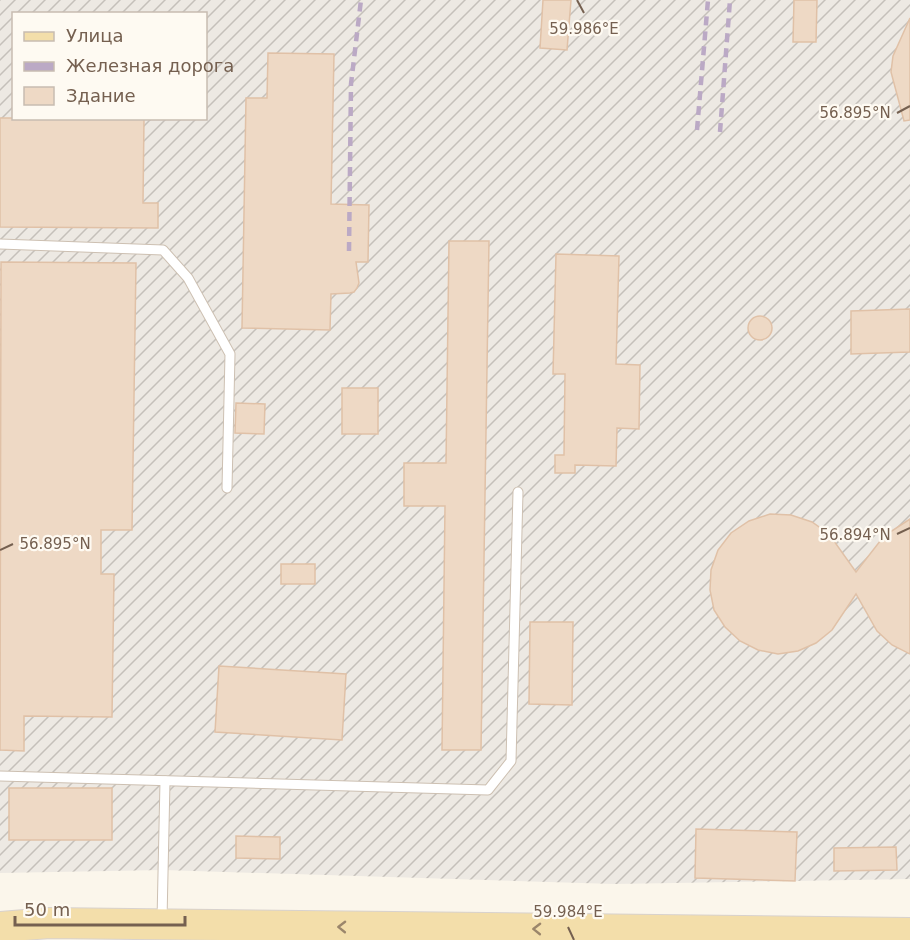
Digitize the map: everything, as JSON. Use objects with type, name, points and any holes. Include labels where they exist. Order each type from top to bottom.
[{"type":"main road","points":[[13,929],[49,923],[910,933]]},
{"type":"lane","points":[[0,244],[163,250],[188,278],[230,354],[227,488]]},
{"type":"lane","points":[[0,776],[488,790],[511,761],[518,492]]},
{"type":"lane","points":[[162,925],[165,781]]},
{"type":"shaded area","points":[[0,0],[910,0],[910,879],[614,884],[163,870],[0,873]]},
{"type":"building","points":[[543,0],[571,0],[567,50],[540,48]]},
{"type":"building","points":[[794,0],[817,0],[816,42],[793,42]]},
{"type":"building","points":[[910,18],[910,120],[904,121],[891,72],[893,56]]},
{"type":"building","points":[[268,53],[334,54],[331,204],[369,205],[368,262],[356,262],[359,283],[354,292],[331,294],[330,330],[242,328],[246,98],[267,98]]},
{"type":"building","points":[[0,118],[12,118],[12,120],[144,120],[143,203],[158,203],[158,228],[0,227]]},
{"type":"building","points":[[449,241],[489,241],[481,750],[442,750],[445,506],[404,506],[404,463],[446,463]]},
{"type":"building","points":[[556,254],[619,256],[616,364],[640,365],[639,429],[617,428],[616,466],[575,465],[575,473],[555,473],[555,455],[564,455],[565,374],[553,374]]},
{"type":"building","points":[[1,262],[136,263],[132,530],[101,530],[101,574],[114,574],[112,717],[24,716],[24,751],[0,750]]},
{"type":"building","points":[[910,309],[910,352],[851,354],[851,311]]},
{"type":"building","points":[[760,316],[769,319],[772,328],[769,337],[760,340],[751,337],[748,328],[751,319]]},
{"type":"building","points":[[342,388],[378,388],[378,434],[342,434]]},
{"type":"building","points":[[236,403],[265,404],[264,434],[235,433]]},
{"type":"building","points":[[770,514],[791,515],[812,522],[829,534],[856,572],[884,536],[910,519],[910,654],[892,645],[877,631],[856,594],[832,630],[816,643],[798,651],[778,654],[758,650],[740,641],[725,627],[714,610],[710,590],[711,570],[718,550],[731,533],[749,521]]},
{"type":"building","points":[[281,564],[315,564],[315,584],[281,584]]},
{"type":"building","points":[[530,622],[573,622],[572,705],[529,704]]},
{"type":"building","points":[[219,666],[346,674],[342,740],[215,732]]},
{"type":"building","points":[[9,788],[112,788],[112,840],[9,840]]},
{"type":"building","points":[[696,829],[797,832],[795,881],[695,878]]},
{"type":"building","points":[[236,836],[280,837],[280,859],[236,858]]},
{"type":"building","points":[[896,847],[897,870],[834,871],[834,848]]},
{"type":"railway","points":[[349,251],[351,84],[361,0]]},
{"type":"railway","points":[[697,130],[708,0]]},
{"type":"railway","points":[[720,132],[730,0]]}]
